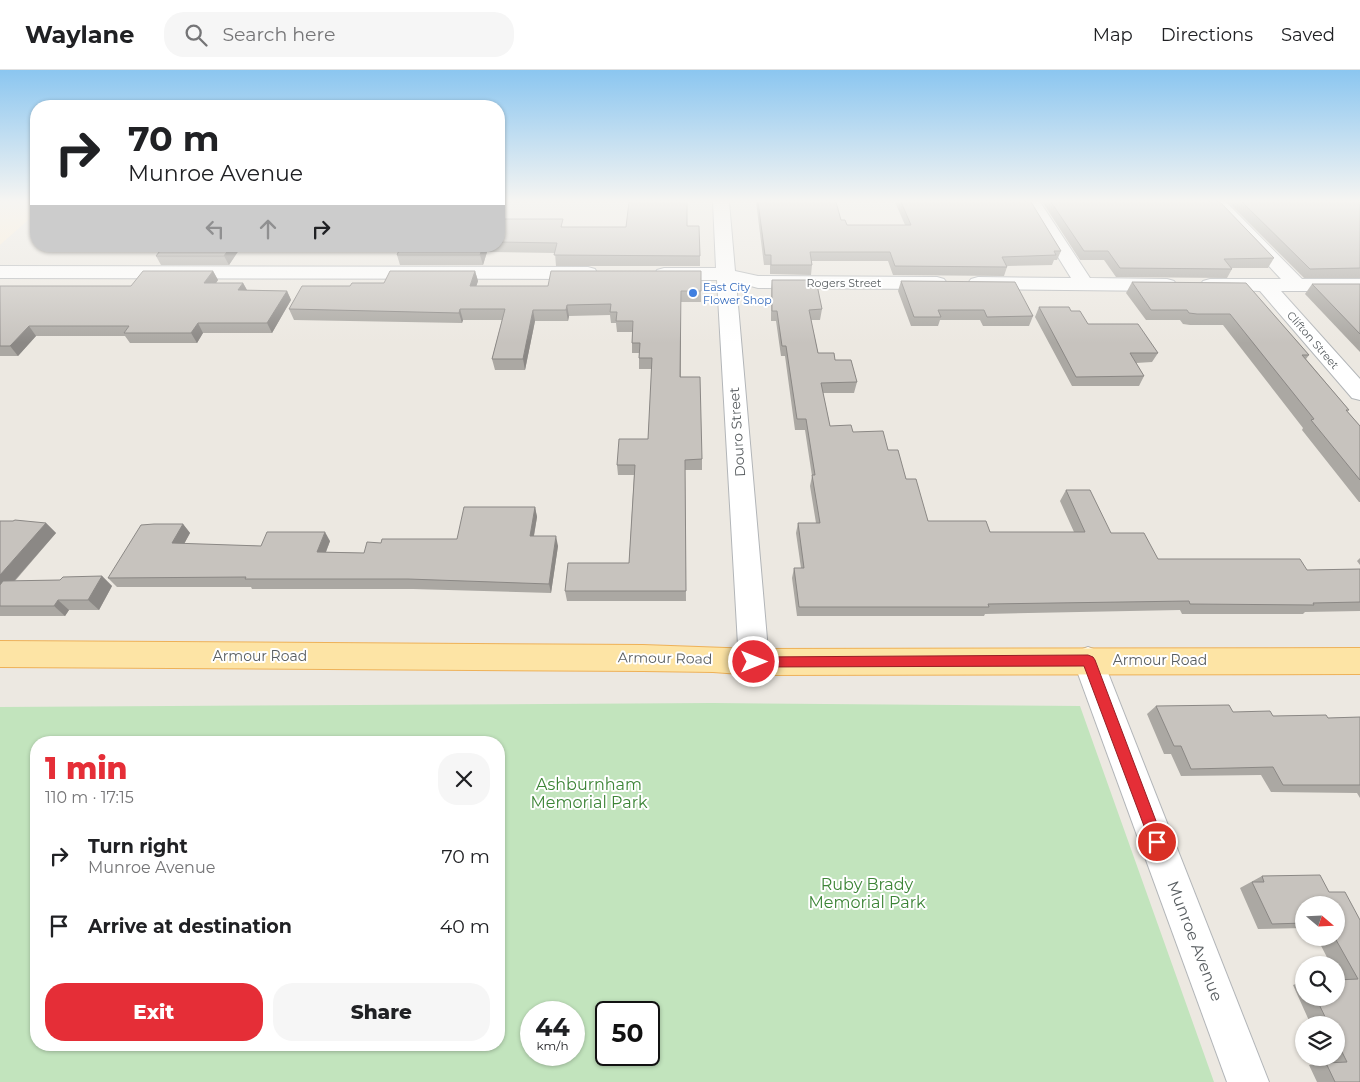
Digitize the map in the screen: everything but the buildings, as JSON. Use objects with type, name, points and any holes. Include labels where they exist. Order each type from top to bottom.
[{"type":"main road","name":"Armour Road","points":[[0,654],[643,658],[713,659],[754,662],[1360,660]]},
{"type":"street","name":"Douro Street","points":[[724,249],[754,662]]},
{"type":"street","points":[[1062,249],[1084,284]]},
{"type":"street","points":[[1263,249],[1297,285]]},
{"type":"street","points":[[0,272],[604,274]]},
{"type":"street","name":"Rogers Street","points":[[643,274],[725,274],[758,282],[1360,285]]},
{"type":"street","name":"Clifton Street","points":[[1266,286],[1360,393]]},
{"type":"street","name":"Munroe Avenue","points":[[1088,660],[1248,1082]]},
{"type":"green space","name":"Ruby Brady Memorial Park","points":[[712,703],[1080,706],[1214,1082],[0,1082],[0,707]]},
{"type":"place","name":"East City Flower Shop","points":[[693,293]]},
{"type":"route","points":[[754,662],[1088,660],[1157,842]]},
{"type":"park label","name":"Ashburnham Memorial Park","points":[[589,793]]}]
